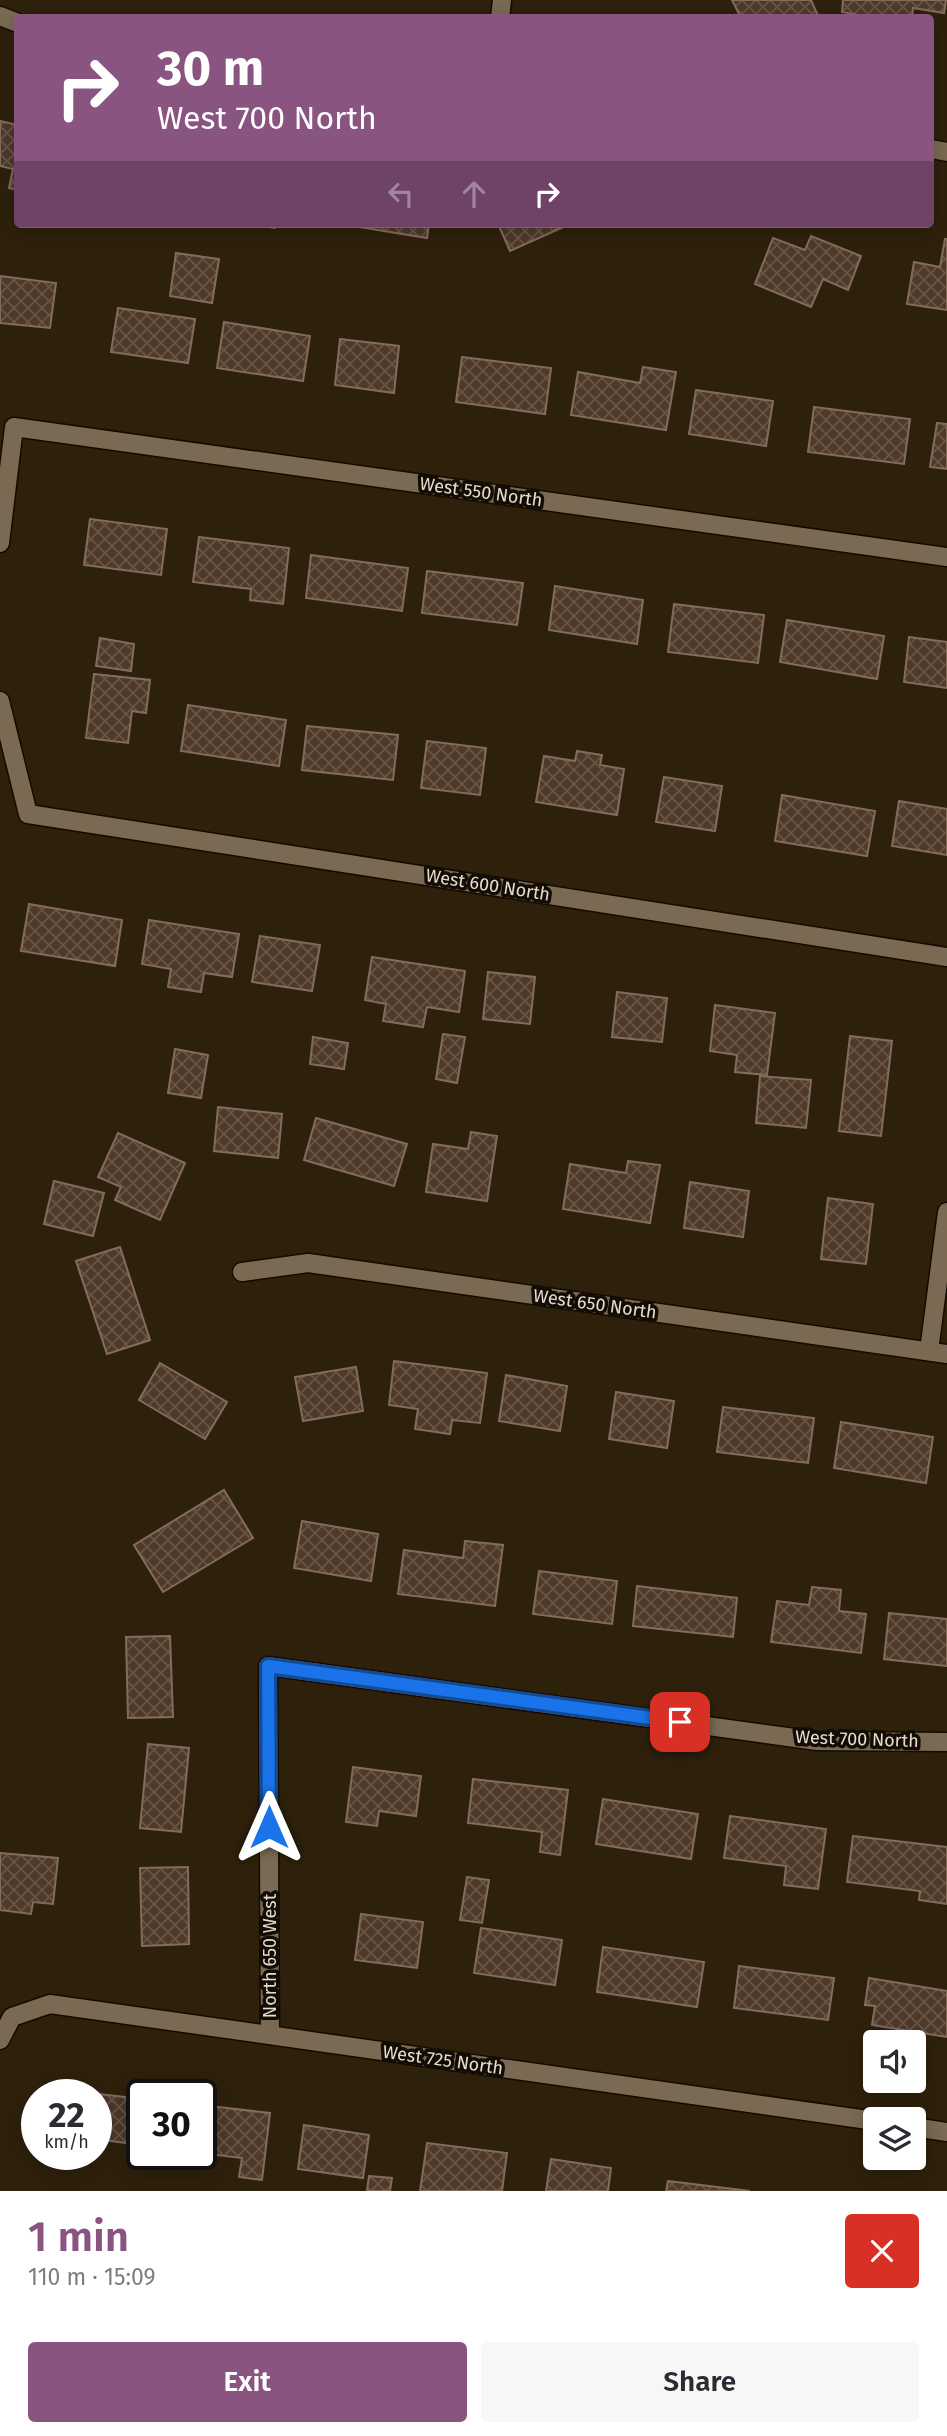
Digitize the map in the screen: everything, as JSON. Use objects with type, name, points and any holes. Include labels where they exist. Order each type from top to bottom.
[{"type":"street","name":"West 550 North","points":[[0,543],[15,428],[947,557]]},
{"type":"street","name":"West 600 North","points":[[0,701],[28,814],[947,957]]},
{"type":"street","points":[[929,1351],[947,1212]]},
{"type":"street","name":"West 650 North","points":[[243,1272],[308,1263],[947,1354]]},
{"type":"street","name":"West 700 North","points":[[268,1666],[817,1741],[947,1742]]},
{"type":"street","name":"North 650 West","points":[[268,1666],[270,2035]]},
{"type":"street","name":"West 725 North","points":[[0,2040],[12,2017],[50,2004],[863,2119]]},
{"type":"street","points":[[926,2129],[947,2132]]},
{"type":"building","points":[[732,0],[811,0],[817,14],[739,14]]},
{"type":"building","points":[[843,0],[946,0],[944,13],[913,8],[912,14],[842,12]]},
{"type":"building","points":[[0,121],[14,124],[14,189],[9,188],[13,169],[0,166]]},
{"type":"building","points":[[366,228],[428,228],[427,238]]},
{"type":"building","points":[[500,228],[561,228],[510,251]]},
{"type":"building","points":[[811,236],[861,256],[848,290],[823,279],[811,307],[755,284],[773,238],[805,250]]},
{"type":"building","points":[[945,239],[947,310],[907,304],[914,262],[940,267]]},
{"type":"building","points":[[176,253],[219,259],[212,303],[170,296]]},
{"type":"building","points":[[0,276],[56,283],[50,328],[0,323]]},
{"type":"building","points":[[118,308],[195,319],[188,363],[111,352]]},
{"type":"building","points":[[224,322],[310,336],[303,381],[217,368]]},
{"type":"building","points":[[340,339],[399,346],[394,393],[335,385]]},
{"type":"building","points":[[462,357],[551,368],[545,414],[456,402]]},
{"type":"building","points":[[643,367],[676,372],[666,430],[571,415],[578,372],[640,383]]},
{"type":"building","points":[[696,390],[773,401],[766,446],[689,434]]},
{"type":"building","points":[[814,407],[910,419],[904,464],[808,452]]},
{"type":"building","points":[[937,423],[947,424],[947,469],[930,467]]},
{"type":"building","points":[[90,519],[167,529],[161,575],[84,565]]},
{"type":"building","points":[[199,537],[289,548],[283,604],[250,600],[251,589],[193,582]]},
{"type":"building","points":[[311,555],[408,568],[402,611],[306,598]]},
{"type":"building","points":[[427,571],[523,583],[517,625],[422,613]]},
{"type":"building","points":[[555,586],[643,600],[637,644],[549,630]]},
{"type":"building","points":[[674,604],[764,615],[758,663],[668,652]]},
{"type":"building","points":[[787,620],[884,636],[877,679],[780,662]]},
{"type":"building","points":[[909,637],[947,642],[947,688],[904,682]]},
{"type":"building","points":[[100,638],[134,644],[131,671],[96,666]]},
{"type":"building","points":[[94,674],[150,680],[146,713],[132,711],[128,743],[86,738]]},
{"type":"building","points":[[188,705],[286,720],[279,766],[181,751]]},
{"type":"building","points":[[307,726],[398,735],[393,780],[302,770]]},
{"type":"building","points":[[427,741],[486,748],[480,795],[421,788]]},
{"type":"building","points":[[577,751],[602,755],[600,765],[624,769],[617,815],[536,802],[544,756],[575,761]]},
{"type":"building","points":[[664,777],[722,786],[715,831],[656,822]]},
{"type":"building","points":[[782,795],[875,811],[867,856],[775,841]]},
{"type":"building","points":[[899,801],[947,809],[947,855],[892,846]]},
{"type":"building","points":[[29,904],[122,920],[115,966],[21,951]]},
{"type":"building","points":[[149,920],[239,934],[232,977],[204,973],[201,992],[168,987],[171,969],[142,964]]},
{"type":"building","points":[[260,936],[320,945],[312,991],[252,982]]},
{"type":"building","points":[[372,957],[465,971],[459,1012],[427,1007],[423,1027],[383,1021],[386,1004],[365,1000]]},
{"type":"building","points":[[488,972],[535,977],[530,1024],[483,1019]]},
{"type":"building","points":[[617,992],[667,998],[662,1042],[612,1037]]},
{"type":"building","points":[[715,1005],[775,1013],[767,1075],[735,1072],[737,1055],[710,1051]]},
{"type":"building","points":[[443,1034],[465,1037],[457,1083],[436,1079]]},
{"type":"building","points":[[850,1036],[892,1041],[881,1136],[839,1131]]},
{"type":"building","points":[[313,1037],[348,1043],[344,1069],[310,1064]]},
{"type":"building","points":[[175,1049],[208,1055],[201,1098],[168,1093]]},
{"type":"building","points":[[760,1076],[811,1080],[806,1128],[756,1123]]},
{"type":"building","points":[[218,1107],[282,1114],[278,1158],[214,1151]]},
{"type":"building","points":[[316,1118],[407,1144],[394,1186],[304,1160]]},
{"type":"building","points":[[471,1132],[497,1136],[487,1201],[426,1192],[433,1144],[468,1149]]},
{"type":"building","points":[[118,1133],[185,1163],[160,1220],[115,1200],[121,1187],[98,1177]]},
{"type":"building","points":[[628,1161],[660,1165],[650,1223],[563,1209],[570,1164],[626,1173]]},
{"type":"building","points":[[54,1181],[104,1193],[93,1236],[44,1224]]},
{"type":"building","points":[[690,1182],[749,1191],[743,1237],[684,1228]]},
{"type":"building","points":[[828,1198],[873,1204],[866,1264],[821,1259]]},
{"type":"building","points":[[120,1247],[150,1340],[107,1354],[76,1261]]},
{"type":"building","points":[[394,1361],[487,1373],[480,1423],[452,1420],[450,1434],[415,1429],[418,1409],[389,1405]]},
{"type":"building","points":[[160,1363],[227,1402],[205,1439],[139,1400]]},
{"type":"building","points":[[356,1367],[363,1411],[303,1421],[295,1377]]},
{"type":"building","points":[[506,1375],[567,1386],[560,1431],[499,1421]]},
{"type":"building","points":[[616,1392],[674,1401],[667,1448],[609,1439]]},
{"type":"building","points":[[723,1407],[814,1418],[808,1463],[717,1452]]},
{"type":"building","points":[[841,1422],[933,1437],[926,1483],[834,1468]]},
{"type":"building","points":[[224,1490],[253,1538],[163,1592],[134,1545]]},
{"type":"building","points":[[302,1521],[378,1534],[371,1581],[294,1568]]},
{"type":"building","points":[[465,1541],[503,1545],[495,1606],[398,1594],[404,1550],[463,1558]]},
{"type":"building","points":[[539,1571],[617,1581],[612,1624],[533,1614]]},
{"type":"building","points":[[637,1586],[737,1598],[733,1637],[633,1626]]},
{"type":"building","points":[[812,1587],[841,1590],[839,1611],[866,1614],[861,1653],[771,1642],[777,1601],[809,1605]]},
{"type":"building","points":[[889,1613],[947,1619],[947,1666],[884,1659]]},
{"type":"building","points":[[170,1636],[173,1717],[128,1718],[126,1637]]},
{"type":"building","points":[[148,1744],[189,1748],[181,1832],[140,1828]]},
{"type":"building","points":[[353,1767],[421,1776],[416,1816],[379,1811],[377,1826],[346,1822]]},
{"type":"building","points":[[473,1779],[568,1790],[560,1855],[540,1852],[542,1832],[468,1823]]},
{"type":"building","points":[[603,1799],[698,1814],[691,1859],[596,1844]]},
{"type":"building","points":[[730,1816],[826,1829],[818,1889],[784,1885],[786,1866],[724,1858]]},
{"type":"building","points":[[853,1836],[947,1847],[947,1904],[919,1900],[920,1891],[847,1882]]},
{"type":"building","points":[[0,1853],[58,1858],[53,1904],[33,1902],[31,1914],[0,1910]]},
{"type":"building","points":[[188,1867],[189,1944],[142,1946],[140,1868]]},
{"type":"building","points":[[467,1877],[489,1880],[482,1923],[460,1920]]},
{"type":"building","points":[[361,1914],[423,1922],[417,1968],[355,1960]]},
{"type":"building","points":[[481,1928],[562,1940],[555,1985],[474,1973]]},
{"type":"building","points":[[603,1947],[704,1962],[697,2007],[597,1992]]},
{"type":"building","points":[[739,1966],[834,1978],[828,2020],[734,2008]]},
{"type":"building","points":[[869,1978],[947,1991],[947,2037],[926,2034],[926,2030],[872,2025],[875,2006],[865,2005]]},
{"type":"building","points":[[112,2096],[126,2097],[126,2143],[112,2141]]},
{"type":"building","points":[[217,2107],[270,2113],[262,2180],[239,2177],[242,2158],[217,2155]]},
{"type":"building","points":[[304,2125],[369,2135],[363,2178],[298,2169]]},
{"type":"building","points":[[427,2143],[507,2153],[502,2191],[420,2191]]},
{"type":"building","points":[[551,2159],[611,2168],[608,2191],[546,2191]]},
{"type":"building","points":[[369,2176],[392,2178],[390,2191],[367,2191]]},
{"type":"building","points":[[668,2181],[750,2191],[666,2191]]},
{"type":"route","points":[[269,1827],[268,1666],[680,1722]]}]
